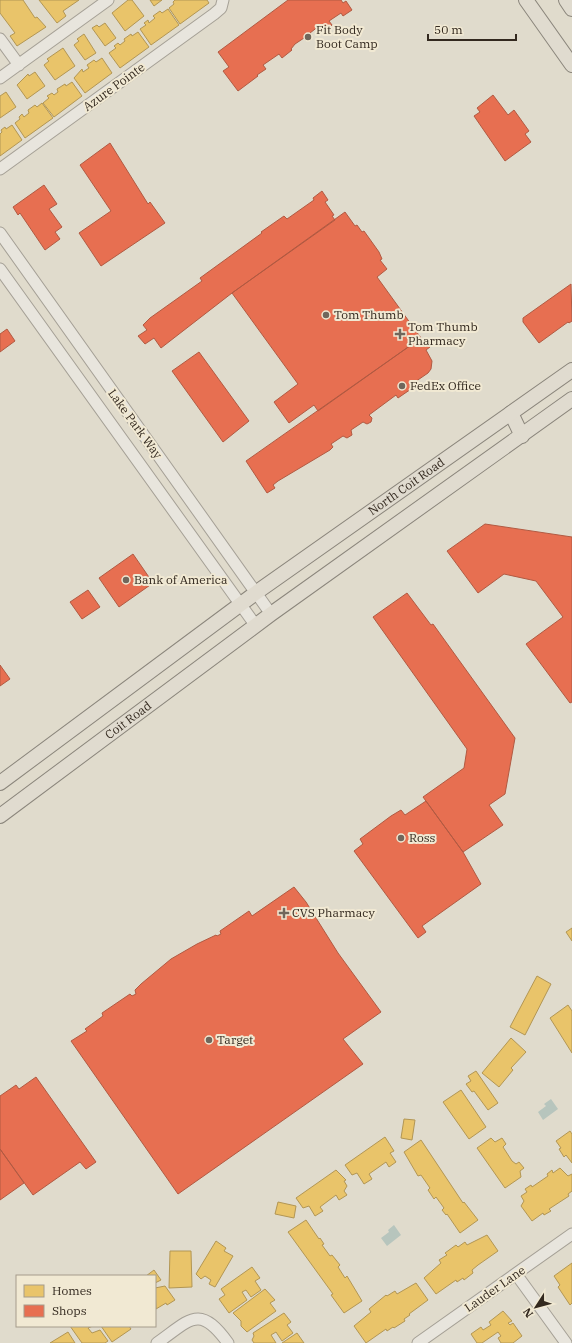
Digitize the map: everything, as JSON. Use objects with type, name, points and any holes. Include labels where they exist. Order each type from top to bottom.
[{"type":"main road","points":[[526,0],[572,66]]},
{"type":"main road","points":[[566,0],[572,9]]},
{"type":"main road","name":"North Coit Road","points":[[241,604],[572,370]]},
{"type":"main road","name":"North Coit Road","points":[[256,626],[572,399]]},
{"type":"main road","points":[[511,413],[526,432]]},
{"type":"main road","points":[[0,783],[241,604]]},
{"type":"main road","name":"Coit Road","points":[[0,816],[256,626]]},
{"type":"street","points":[[0,78],[108,0]]},
{"type":"street","name":"Azure Pointe","points":[[0,169],[214,14],[221,8],[223,0]]},
{"type":"street","points":[[0,39],[19,65]]},
{"type":"street","name":"Lake Park Way","points":[[0,233],[115,397],[257,592],[271,614]]},
{"type":"street","name":"Lake Park Way","points":[[0,269],[256,626]]},
{"type":"street","name":"Lauder Lane","points":[[418,1343],[572,1234]]},
{"type":"street","points":[[516,1274],[566,1343]]},
{"type":"street","points":[[157,1343],[191,1320],[198,1318],[205,1319],[216,1326],[228,1343]]},
{"type":"shaded area","points":[[551,1099],[558,1109],[543,1120],[538,1112],[546,1106],[544,1104]]},
{"type":"shaded area","points":[[394,1225],[401,1235],[387,1246],[381,1238],[389,1232],[388,1230]]},
{"type":"building: Homes","points":[[0,0],[23,0],[35,18],[37,17],[46,27],[17,46],[10,36],[15,33],[0,13]]},
{"type":"building: Homes","points":[[39,0],[79,0],[63,11],[66,16],[57,23]]},
{"type":"building: Homes","points":[[128,0],[132,0],[144,16],[125,31],[112,13]]},
{"type":"building: Homes","points":[[150,0],[162,0],[154,6]]},
{"type":"building: Homes","points":[[175,0],[207,0],[209,3],[180,24],[169,8],[174,4],[173,2]]},
{"type":"building: Homes","points":[[168,9],[179,25],[151,45],[140,29],[146,25],[144,23],[148,20],[149,23],[155,18],[153,16],[160,11],[162,13]]},
{"type":"building: Homes","points":[[105,23],[116,38],[105,46],[92,28],[97,25],[99,27]]},
{"type":"building: Homes","points":[[138,32],[149,47],[120,68],[109,53],[116,48],[114,46],[118,43],[120,45],[125,41],[124,39],[131,34],[132,36]]},
{"type":"building: Homes","points":[[84,34],[96,53],[85,60],[74,45],[79,41],[77,39]]},
{"type":"building: Homes","points":[[63,48],[75,66],[55,80],[44,65],[49,61],[47,59]]},
{"type":"building: Homes","points":[[102,58],[112,73],[85,93],[74,78],[82,69],[83,72],[89,68],[87,65],[94,60],[96,62]]},
{"type":"building: Homes","points":[[35,72],[45,86],[27,99],[17,85],[28,74],[29,76]]},
{"type":"building: Homes","points":[[72,82],[82,96],[54,117],[43,103],[49,98],[47,96],[52,93],[54,95],[58,92],[57,89]]},
{"type":"building: Homes","points":[[6,92],[16,107],[0,118],[0,96]]},
{"type":"building: Homes","points":[[42,103],[53,118],[25,138],[15,123],[20,119],[19,117],[22,114],[24,117],[29,113],[28,110],[35,105],[37,107]]},
{"type":"building: Homes","points":[[12,125],[22,140],[0,156],[1,130]]},
{"type":"building: Homes","points":[[572,928],[572,941],[566,932]]},
{"type":"building: Homes","points":[[537,976],[551,984],[525,1035],[510,1027]]},
{"type":"building: Homes","points":[[568,1005],[572,1011],[572,1053],[550,1018]]},
{"type":"building: Homes","points":[[511,1038],[526,1052],[511,1068],[513,1070],[499,1087],[482,1073]]},
{"type":"building: Homes","points":[[476,1071],[498,1103],[488,1110],[474,1091],[472,1092],[466,1084],[471,1081],[468,1076]]},
{"type":"building: Homes","points":[[461,1090],[486,1127],[469,1139],[443,1102]]},
{"type":"building: Homes","points":[[404,1119],[415,1120],[412,1140],[401,1138]]},
{"type":"building: Homes","points":[[570,1131],[572,1134],[572,1163],[566,1155],[564,1157],[559,1149],[561,1148],[556,1141]]},
{"type":"building: Homes","points":[[385,1137],[394,1151],[390,1153],[396,1162],[389,1167],[386,1162],[369,1174],[372,1179],[364,1184],[357,1173],[352,1175],[345,1165]]},
{"type":"building: Homes","points":[[491,1138],[495,1142],[502,1138],[506,1144],[503,1147],[512,1161],[516,1164],[519,1162],[524,1168],[520,1171],[521,1177],[505,1188],[477,1148]]},
{"type":"building: Homes","points":[[421,1140],[463,1203],[464,1202],[478,1220],[460,1233],[447,1214],[446,1215],[442,1210],[444,1208],[436,1197],[434,1199],[428,1190],[430,1188],[421,1175],[418,1176],[404,1152]]},
{"type":"building: Homes","points":[[560,1168],[568,1176],[572,1174],[572,1191],[568,1194],[569,1196],[549,1209],[551,1211],[544,1215],[543,1213],[532,1221],[521,1206],[524,1201],[521,1196],[527,1192],[525,1189],[531,1185],[532,1187],[548,1176],[547,1174],[552,1170],[553,1173]]},
{"type":"building: Homes","points":[[336,1170],[346,1180],[344,1181],[347,1186],[344,1191],[347,1195],[339,1200],[336,1195],[320,1207],[323,1211],[315,1216],[309,1206],[303,1208],[296,1198]]},
{"type":"building: Homes","points":[[278,1202],[296,1206],[294,1218],[275,1214]]},
{"type":"building: Homes","points":[[306,1220],[324,1244],[322,1245],[330,1256],[332,1255],[340,1265],[338,1267],[345,1278],[347,1276],[362,1301],[344,1313],[331,1295],[333,1294],[288,1232]]},
{"type":"building: Homes","points":[[487,1235],[498,1251],[472,1270],[473,1273],[464,1280],[463,1278],[457,1282],[456,1280],[436,1294],[424,1278],[441,1263],[439,1260],[447,1255],[445,1253],[456,1245],[458,1247],[465,1242],[467,1245]]},
{"type":"building: Homes","points":[[216,1241],[226,1248],[224,1251],[233,1256],[215,1287],[209,1284],[211,1280],[205,1276],[201,1279],[196,1274]]},
{"type":"building: Homes","points":[[170,1251],[191,1251],[192,1287],[169,1288]]},
{"type":"building: Homes","points":[[572,1263],[572,1303],[570,1305],[558,1287],[560,1285],[554,1276]]},
{"type":"building: Homes","points":[[252,1267],[260,1278],[255,1281],[261,1290],[251,1297],[246,1290],[242,1292],[247,1300],[229,1313],[219,1299],[225,1295],[221,1289]]},
{"type":"building: Homes","points":[[154,1270],[161,1280],[156,1282],[156,1275],[147,1275]]},
{"type":"building: Homes","points":[[416,1283],[428,1300],[409,1314],[410,1315],[404,1319],[405,1321],[387,1331],[386,1329],[366,1343],[354,1326],[371,1312],[369,1309],[386,1295],[387,1296],[395,1291],[397,1294]]},
{"type":"building: Homes","points":[[165,1286],[175,1300],[156,1309],[156,1288]]},
{"type":"building: Homes","points":[[265,1289],[275,1300],[270,1303],[276,1311],[247,1332],[241,1326],[241,1321],[233,1313]]},
{"type":"building: Homes","points":[[503,1311],[512,1321],[508,1323],[510,1325],[513,1323],[522,1336],[513,1343],[501,1343],[498,1338],[501,1336],[498,1332],[482,1343],[477,1343],[471,1334],[481,1327],[483,1330],[491,1325],[489,1322]]},
{"type":"building: Homes","points":[[284,1313],[291,1322],[287,1325],[293,1333],[282,1341],[276,1332],[271,1335],[276,1343],[254,1343],[252,1340],[254,1336],[253,1333]]},
{"type":"building: Homes","points":[[71,1327],[90,1327],[88,1328],[92,1333],[100,1330],[108,1341],[105,1343],[82,1343]]},
{"type":"building: Homes","points":[[102,1327],[130,1327],[131,1329],[112,1342]]},
{"type":"building: Homes","points":[[68,1332],[75,1343],[50,1343]]},
{"type":"building: Homes","points":[[297,1333],[304,1343],[282,1343]]},
{"type":"building: Shops","points":[[288,0],[341,0],[343,3],[346,1],[352,10],[343,16],[341,13],[329,21],[332,25],[323,32],[319,26],[310,33],[311,36],[306,40],[304,38],[295,44],[291,49],[292,50],[282,58],[279,54],[263,65],[266,69],[238,91],[223,71],[229,67],[218,52]]},
{"type":"building: Shops","points":[[493,95],[508,115],[514,110],[529,131],[525,134],[531,142],[505,161],[474,116],[480,112],[477,108]]},
{"type":"building: Shops","points":[[110,143],[148,204],[150,202],[165,223],[101,266],[79,233],[111,211],[80,165]]},
{"type":"building: Shops","points":[[44,185],[57,204],[49,209],[62,227],[55,232],[60,239],[45,250],[20,213],[18,215],[13,207]]},
{"type":"building: Shops","points":[[322,191],[328,200],[325,202],[334,215],[332,216],[335,220],[232,293],[161,348],[154,338],[145,344],[138,336],[147,330],[143,325],[150,318],[202,281],[200,278],[284,216],[287,219],[314,200],[313,198]]},
{"type":"building: Shops","name":"Tom Thumb","points":[[345,212],[355,226],[357,225],[362,232],[364,231],[379,252],[382,259],[380,260],[387,269],[377,277],[421,338],[318,411],[314,405],[289,423],[274,402],[298,384],[232,293]]},
{"type":"building: Shops","points":[[571,284],[572,321],[569,323],[568,322],[539,343],[523,322],[523,318]]},
{"type":"building: Shops","points":[[7,329],[15,341],[0,352],[0,334]]},
{"type":"building: Shops","points":[[421,338],[423,341],[425,339],[430,347],[426,350],[432,361],[431,369],[428,373],[412,384],[414,387],[398,398],[396,395],[369,415],[372,418],[371,422],[367,424],[363,422],[351,430],[352,435],[347,438],[343,436],[331,444],[333,447],[330,450],[278,481],[273,485],[275,488],[267,493],[246,461]]},
{"type":"building: Shops","points":[[199,352],[249,421],[223,442],[172,371]]},
{"type":"building: Shops","points":[[485,524],[572,537],[572,702],[570,703],[526,644],[563,617],[536,581],[504,574],[478,593],[447,551]]},
{"type":"building: Shops","name":"Bank of America","points":[[133,554],[153,583],[119,607],[99,578]]},
{"type":"building: Shops","points":[[88,590],[100,607],[82,619],[70,602]]},
{"type":"building: Shops","points":[[407,593],[431,625],[433,624],[515,738],[505,794],[489,805],[503,825],[463,852],[423,797],[464,768],[467,749],[373,617]]},
{"type":"building: Shops","points":[[0,665],[10,679],[0,686]]},
{"type":"building: Shops","points":[[426,801],[463,852],[481,884],[422,926],[426,932],[418,938],[354,851],[363,844],[360,839],[391,816],[401,810],[405,815]]},
{"type":"building: Shops","name":"Target","points":[[294,887],[306,902],[338,953],[381,1012],[343,1039],[363,1064],[178,1194],[71,1041],[87,1031],[85,1029],[103,1016],[102,1013],[130,994],[132,996],[136,994],[135,990],[141,984],[171,959],[197,944],[221,934],[220,931],[249,911],[252,916]]},
{"type":"building: Shops","points":[[36,1077],[96,1162],[86,1169],[80,1162],[33,1195],[0,1149],[0,1096],[16,1085],[19,1089]]},
{"type":"building: Shops","points":[[0,1149],[24,1183],[0,1200]]},
{"type":"place","name":"Fit Body Boot Camp","points":[[308,37]]},
{"type":"place","name":"Tom Thumb","points":[[326,315]]},
{"type":"place","name":"Tom Thumb Pharmacy","points":[[400,334]]},
{"type":"place","name":"FedEx Office","points":[[402,386]]},
{"type":"place","name":"Bank of America","points":[[126,580]]},
{"type":"place","name":"Ross","points":[[401,838]]},
{"type":"place","name":"CVS Pharmacy","points":[[284,913]]},
{"type":"place","name":"Target","points":[[209,1040]]}]
